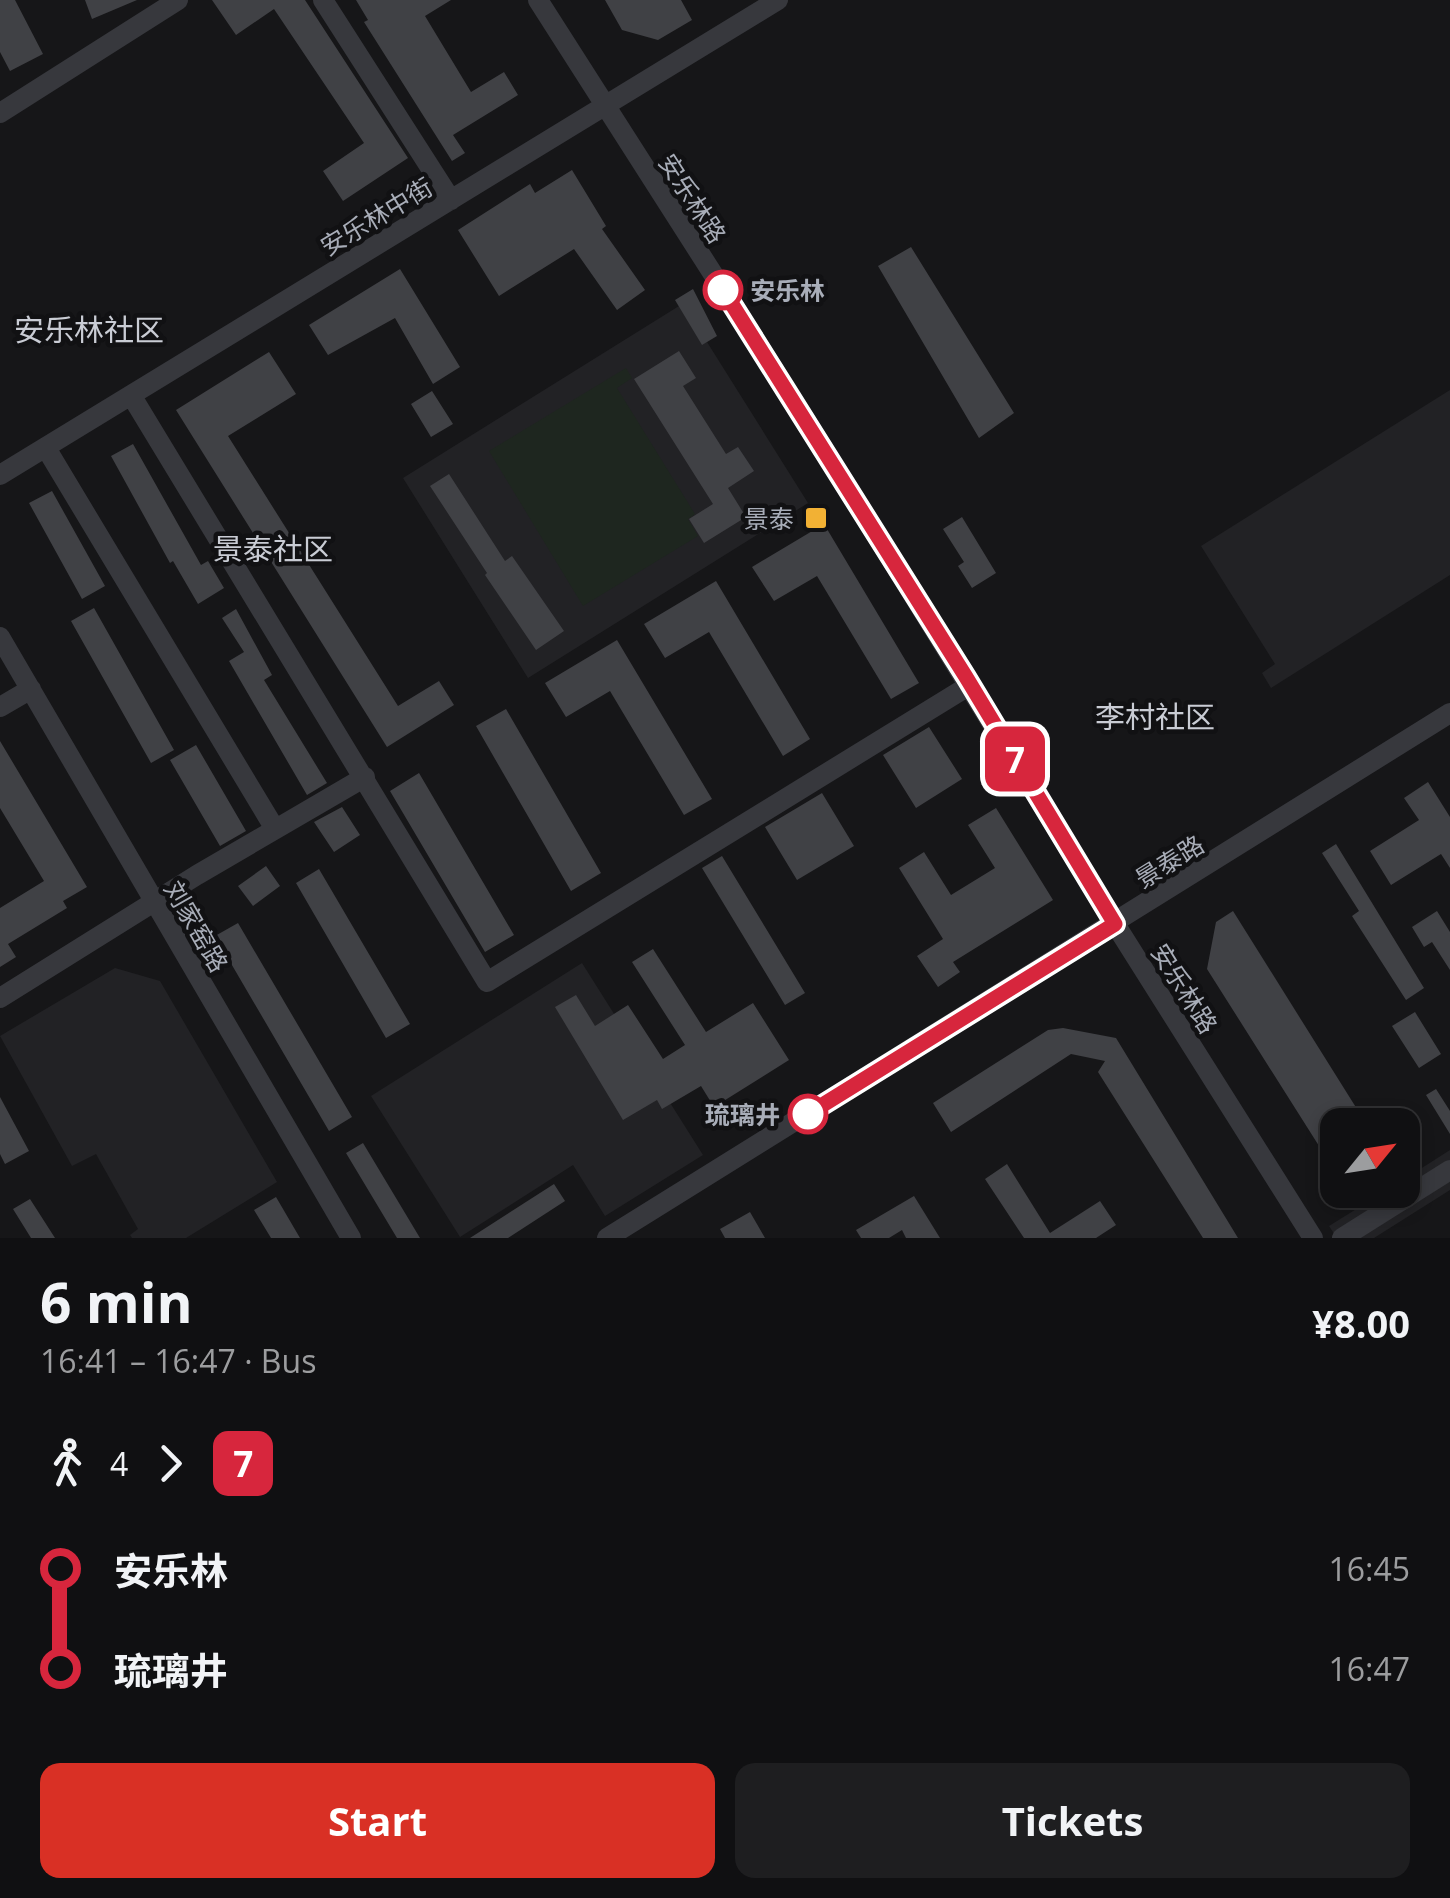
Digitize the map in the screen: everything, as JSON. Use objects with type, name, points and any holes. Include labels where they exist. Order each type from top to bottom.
[{"type":"street","points":[[0,113],[178,0]]},
{"type":"street","points":[[323,0],[451,200]]},
{"type":"street","name":"安乐林路","points":[[538,0],[1313,1238]]},
{"type":"street","name":"安乐林中街","points":[[0,474],[778,0]]},
{"type":"street","points":[[132,395],[487,982],[970,685]]},
{"type":"street","points":[[46,448],[275,830]]},
{"type":"street","name":"刘家窑路","points":[[0,638],[352,1238]]},
{"type":"street","points":[[0,708],[31,689]]},
{"type":"street","name":"景泰路","points":[[607,1238],[1450,713]]},
{"type":"street","points":[[0,998],[365,777]]},
{"type":"street","points":[[1342,1238],[1450,1170]]},
{"type":"shaded area","points":[[679,306],[702,344],[707,342],[808,503],[528,678],[403,478]]},
{"type":"shaded area","points":[[626,368],[632,378],[617,388],[695,514],[688,519],[698,536],[583,606],[489,451]]},
{"type":"shaded area","points":[[1450,390],[1450,575],[1271,688],[1262,673],[1275,664],[1201,546]]},
{"type":"shaded area","points":[[582,963],[703,1155],[605,1216],[573,1165],[460,1237],[371,1096]]},
{"type":"shaded area","points":[[115,968],[160,981],[277,1182],[186,1238],[132,1238],[130,1235],[138,1229],[96,1154],[72,1166],[0,1036]]},
{"type":"shaded area","points":[[1450,1150],[1450,1190],[1374,1238],[1337,1238],[1329,1226],[1358,1208],[1420,1208],[1420,1169]]},
{"type":"building","points":[[0,0],[15,0],[43,54],[10,71],[0,52]]},
{"type":"building","points":[[85,0],[137,0],[92,19]]},
{"type":"building","points":[[212,0],[305,0],[408,158],[343,201],[323,171],[364,143],[274,9],[236,35]]},
{"type":"building","points":[[356,0],[451,0],[425,16],[471,92],[504,72],[518,95],[453,135],[465,153],[452,161],[364,22],[368,20]]},
{"type":"building","points":[[605,0],[681,0],[692,20],[658,40],[622,30]]},
{"type":"building","points":[[572,170],[606,226],[602,229],[645,290],[617,310],[574,249],[499,296],[458,230],[530,184],[535,193]]},
{"type":"building","points":[[911,247],[1014,413],[979,438],[878,266]]},
{"type":"building","points":[[400,269],[460,367],[433,384],[395,318],[328,355],[309,325]]},
{"type":"building","points":[[693,289],[717,336],[702,345],[675,300]]},
{"type":"building","points":[[679,351],[696,378],[683,386],[726,454],[738,447],[754,471],[728,488],[746,517],[704,543],[689,519],[713,504],[634,379]]},
{"type":"building","points":[[269,352],[296,394],[228,436],[398,706],[439,681],[454,705],[387,747],[176,410]]},
{"type":"building","points":[[432,391],[453,424],[431,437],[411,404]]},
{"type":"building","points":[[133,444],[201,565],[208,561],[224,588],[198,604],[173,561],[170,563],[111,456]]},
{"type":"building","points":[[449,474],[505,561],[512,556],[564,631],[536,650],[430,486]]},
{"type":"building","points":[[52,491],[105,586],[82,599],[29,503]]},
{"type":"building","points":[[962,517],[996,573],[972,588],[958,566],[964,562],[943,529]]},
{"type":"building","points":[[824,524],[919,683],[891,699],[817,576],[774,601],[752,567]]},
{"type":"building","points":[[716,581],[810,739],[783,756],[709,632],[665,658],[644,624]]},
{"type":"building","points":[[94,608],[174,750],[151,763],[71,621]]},
{"type":"building","points":[[236,609],[272,675],[264,680],[327,783],[307,795],[229,661],[244,652],[222,618]]},
{"type":"building","points":[[617,640],[712,799],[684,815],[610,691],[566,717],[545,683]]},
{"type":"building","points":[[506,709],[601,873],[571,891],[476,726]]},
{"type":"building","points":[[929,727],[962,779],[916,808],[883,755]]},
{"type":"building","points":[[0,741],[87,887],[63,901],[67,908],[8,944],[16,957],[0,967],[0,908],[44,881],[0,808]]},
{"type":"building","points":[[196,745],[246,831],[220,846],[170,760]]},
{"type":"building","points":[[419,773],[514,935],[485,952],[390,791]]},
{"type":"building","points":[[1428,782],[1450,817],[1450,868],[1441,854],[1391,885],[1370,851],[1419,820],[1404,798]]},
{"type":"building","points":[[822,793],[854,846],[797,880],[765,827]]},
{"type":"building","points":[[342,807],[360,835],[334,852],[314,822]]},
{"type":"building","points":[[996,808],[1053,900],[953,962],[960,972],[938,987],[917,956],[943,939],[899,868],[924,852],[951,895],[995,868],[968,825]]},
{"type":"building","points":[[1336,844],[1424,988],[1406,1000],[1352,916],[1359,911],[1322,853]]},
{"type":"building","points":[[722,856],[805,993],[785,1005],[702,868]]},
{"type":"building","points":[[266,866],[280,886],[253,906],[238,886]]},
{"type":"building","points":[[319,869],[410,1024],[386,1038],[296,883]]},
{"type":"building","points":[[1233,911],[1356,1108],[1320,1108],[1320,1148],[1207,969],[1216,922]]},
{"type":"building","points":[[1437,911],[1450,932],[1450,970],[1432,942],[1424,947],[1412,927]]},
{"type":"building","points":[[238,923],[352,1117],[329,1131],[215,936]]},
{"type":"building","points":[[653,949],[706,1032],[753,1003],[789,1060],[714,1107],[701,1086],[662,1109],[657,1100],[623,1120],[555,1007],[576,995],[595,1026],[628,1005],[663,1059],[685,1045],[632,962]]},
{"type":"building","points":[[1415,1012],[1441,1054],[1419,1068],[1392,1026]]},
{"type":"building","points":[[1063,1028],[1116,1038],[1238,1238],[1203,1238],[1098,1072],[1105,1061],[1071,1054],[951,1132],[933,1103],[1048,1030]]},
{"type":"building","points":[[1436,1089],[1450,1111],[1450,1134],[1426,1095]]},
{"type":"building","points":[[0,1097],[29,1151],[5,1164],[0,1154]]},
{"type":"building","points":[[363,1143],[420,1238],[397,1238],[346,1153]]},
{"type":"building","points":[[1007,1164],[1050,1233],[1100,1201],[1116,1225],[1096,1238],[1024,1238],[985,1179]]},
{"type":"building","points":[[554,1184],[565,1201],[508,1238],[470,1238]]},
{"type":"building","points":[[914,1196],[940,1238],[906,1238],[902,1230],[889,1238],[861,1238],[856,1230]]},
{"type":"building","points":[[276,1197],[300,1238],[271,1238],[254,1210]]},
{"type":"building","points":[[30,1199],[55,1238],[31,1238],[13,1209]]},
{"type":"building","points":[[750,1212],[765,1238],[725,1238],[720,1229]]},
{"type":"bus line","name":"7","points":[[723,290],[966,677],[1115,924],[808,1114]]},
{"type":"place","name":"安乐林","points":[[723,290]]},
{"type":"place","name":"景泰","points":[[816,518]]},
{"type":"place","name":"琉璃井","points":[[808,1114]]},
{"type":"district","name":"安乐林社区","points":[[89,329]]},
{"type":"district","name":"景泰社区","points":[[273,548]]},
{"type":"district","name":"李村社区","points":[[1155,716]]}]
